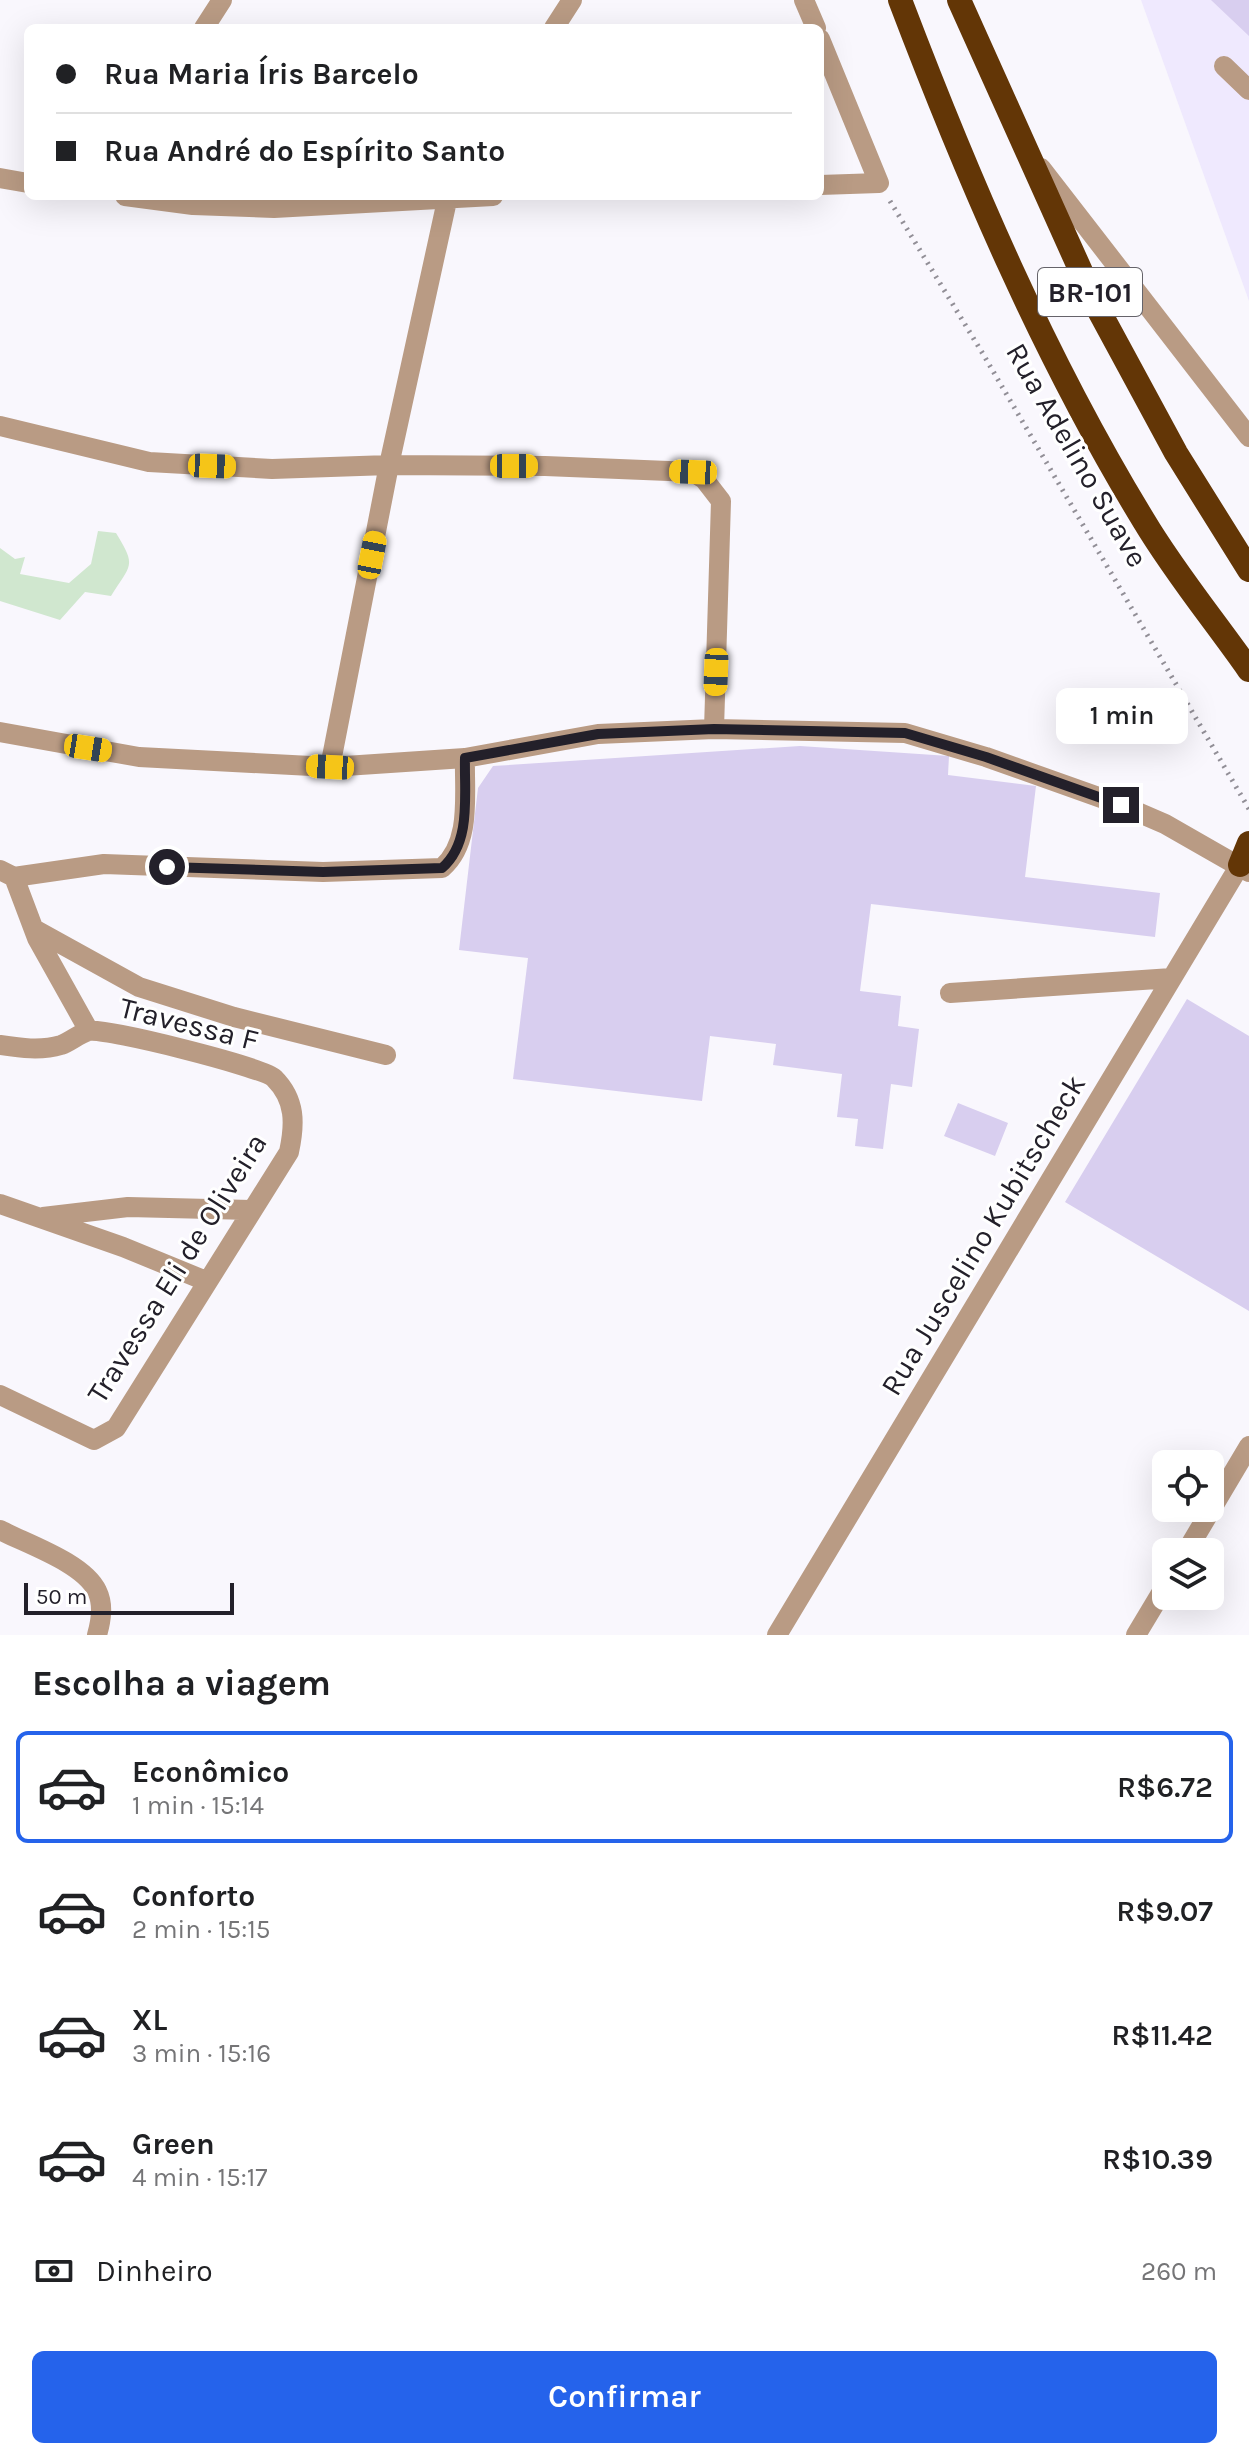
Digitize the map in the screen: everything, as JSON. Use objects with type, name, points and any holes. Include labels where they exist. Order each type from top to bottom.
[{"type":"highway","name":"BR-101","points":[[900,0],[947,123],[1051,353],[1144,522],[1243,661]]},
{"type":"highway","name":"BR-101","points":[[959,0],[1097,307],[1176,453],[1249,570]]},
{"type":"highway","points":[[1243,661],[1249,688]]},
{"type":"street","points":[[207,24],[222,0]]},
{"type":"street","points":[[557,24],[572,0]]},
{"type":"street","points":[[804,0],[814,24]]},
{"type":"street","points":[[824,49],[879,183],[824,185]]},
{"type":"street","points":[[1224,66],[1249,90]]},
{"type":"street","points":[[1022,143],[1249,437]]},
{"type":"street","points":[[0,178],[24,182]]},
{"type":"street","points":[[155,200],[193,205],[274,208],[400,200]]},
{"type":"street","points":[[330,767],[389,465],[446,200]]},
{"type":"street","points":[[0,426],[149,462],[272,469],[389,465],[545,466],[693,472],[704,479],[721,501],[714,729]]},
{"type":"street","points":[[0,732],[139,757],[330,767],[465,758],[598,734],[714,729],[905,733],[986,757],[1121,805],[1246,860]]},
{"type":"street","points":[[89,1031],[7,874],[104,864],[323,872],[442,868],[460,846],[465,758]]},
{"type":"street","name":"Rua Juscelino Kubitscheck","points":[[777,1635],[1246,860]]},
{"type":"street","points":[[34,929],[139,987],[234,1017],[386,1055]]},
{"type":"street","points":[[950,993],[1172,978]]},
{"type":"street","name":"Travessa F","points":[[0,1045],[49,1048],[89,1031],[158,1041],[271,1075]]},
{"type":"street","name":"Travessa Eli de Oliveira","points":[[0,1395],[94,1440],[106,1435],[124,1418],[206,1281],[289,1152],[295,1124],[290,1101],[271,1075]]},
{"type":"street","points":[[0,1204],[123,1247],[206,1281]]},
{"type":"street","points":[[35,1218],[128,1207],[251,1210]]},
{"type":"street","points":[[1194,1538],[1249,1446]]},
{"type":"street","points":[[0,1530],[77,1568],[97,1590],[102,1613],[98,1635]]},
{"type":"street","points":[[1136,1635],[1152,1608]]},
{"type":"path","name":"Rua Adelino Suave","points":[[879,183],[983,354],[1249,809]]},
{"type":"shaded area","points":[[1141,0],[1249,0],[1249,301]]},
{"type":"green space","points":[[98,531],[116,533],[129,559],[127,571],[111,596],[85,592],[60,620],[0,601],[0,548],[15,559],[25,557],[20,574],[69,583],[91,564]]},
{"type":"building","points":[[1211,0],[1249,0],[1249,36]]},
{"type":"building","points":[[800,746],[949,756],[948,775],[1036,786],[1025,877],[1160,893],[1155,937],[871,904],[860,991],[901,996],[898,1026],[919,1029],[912,1087],[891,1084],[883,1149],[855,1146],[858,1119],[837,1117],[842,1074],[773,1065],[776,1044],[710,1036],[702,1101],[513,1079],[528,958],[459,950],[478,788],[493,766]]},
{"type":"building","points":[[1187,999],[1249,1036],[1249,1311],[1065,1202]]},
{"type":"building","points":[[958,1103],[1008,1123],[995,1156],[944,1136]]},
{"type":"route","points":[[167,867],[323,872],[442,868],[460,846],[465,758],[598,734],[714,729],[905,733],[986,757],[1121,805]]}]
